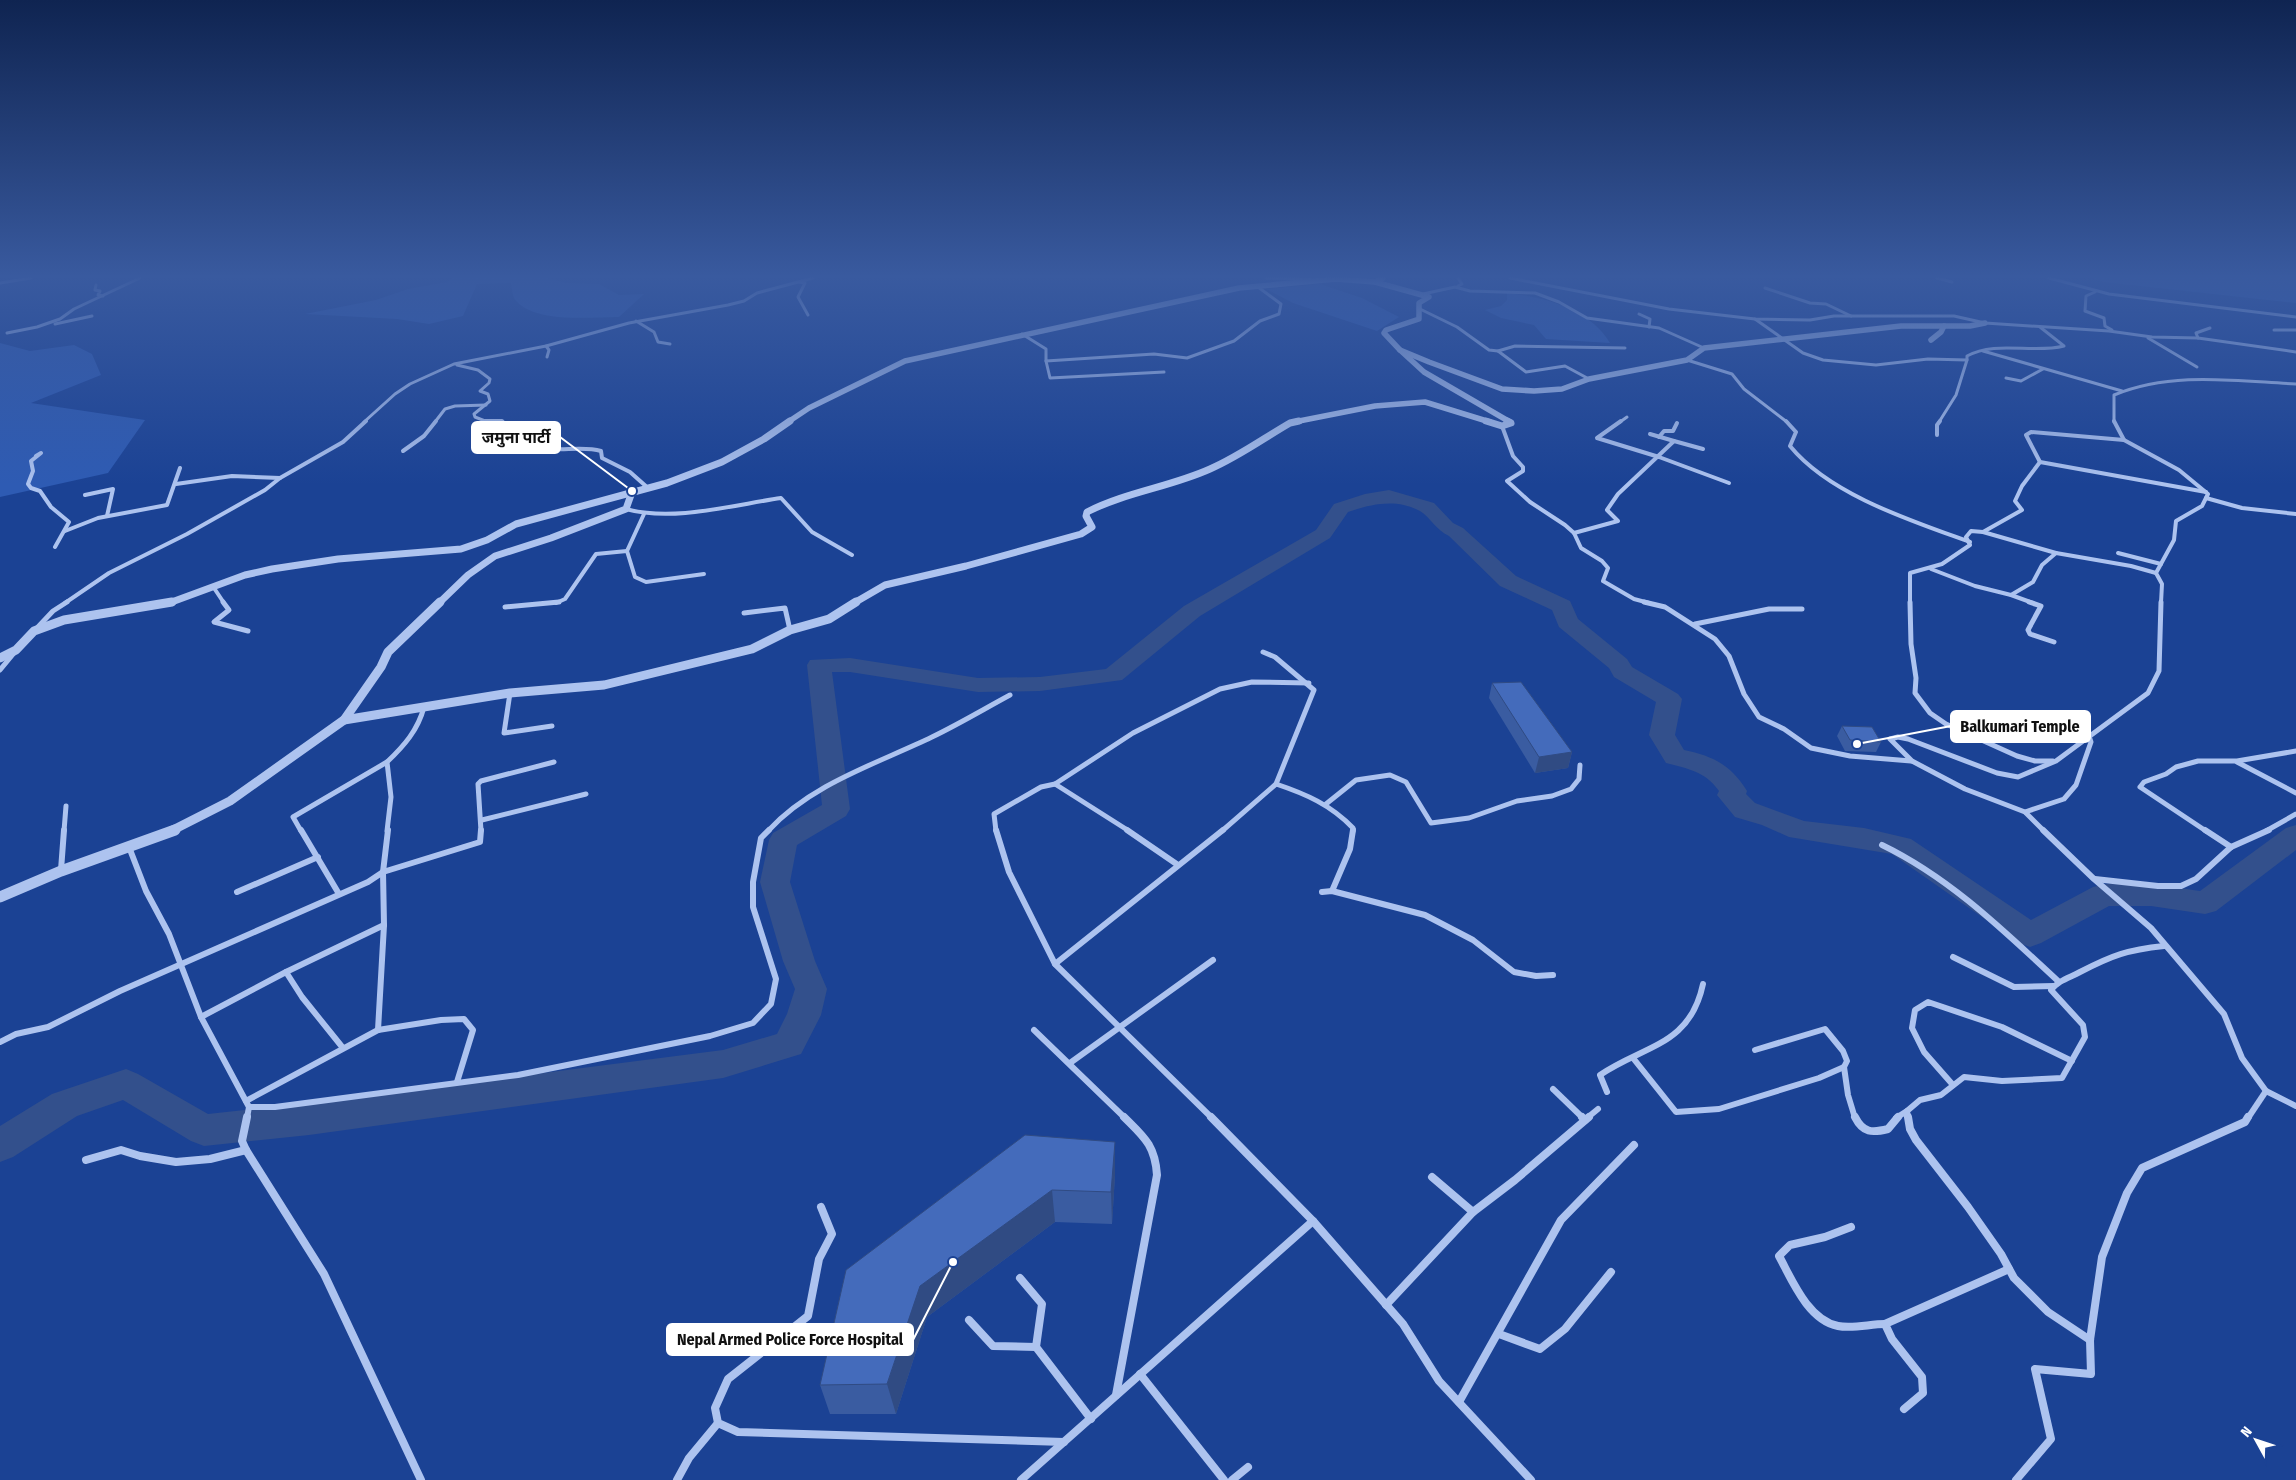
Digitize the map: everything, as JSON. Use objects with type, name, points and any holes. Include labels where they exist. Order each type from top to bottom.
[{"type":"street","points":[[0,670],[53,611],[129,562],[187,534],[265,490],[280,478],[343,442],[386,401],[410,384],[454,364],[541,347]]},
{"type":"street","points":[[547,347],[547,357]]},
{"type":"street","points":[[34,631],[64,620],[83,616],[166,604],[214,588],[245,575],[338,559],[461,550],[487,540],[516,524],[648,488],[722,462],[764,439],[808,408],[906,361],[966,347]]},
{"type":"street","points":[[1043,347],[1046,349],[1046,361],[1050,378],[1164,372]]},
{"type":"street","points":[[1046,361],[1154,354],[1187,358],[1217,347]]},
{"type":"street","points":[[344,720],[510,692],[604,685],[752,648],[790,630],[829,619],[868,594],[885,586],[1081,534],[1092,527],[1086,516],[1087,512],[1095,507],[1211,469],[1290,423],[1375,406],[1425,402],[1502,426],[1511,422],[1424,372],[1397,347]]},
{"type":"street","points":[[1485,347],[1489,350],[1498,351],[1512,347]]},
{"type":"street","points":[[1575,347],[1626,348]]},
{"type":"street","points":[[1400,350],[1502,389],[1562,389],[1589,379],[1687,360],[1704,348],[1711,347]]},
{"type":"street","points":[[1794,347],[1803,353],[1823,360],[1876,365],[1928,358],[1956,361],[1967,360]]},
{"type":"street","points":[[1937,435],[1937,425],[1946,415],[1962,382],[1967,356],[1970,353],[1980,350],[2042,347]]},
{"type":"street","points":[[2164,347],[2196,367]]},
{"type":"street","points":[[2261,347],[2296,352]]},
{"type":"street","points":[[1980,350],[2122,391]]},
{"type":"street","points":[[1498,351],[1526,372],[1565,366],[1589,379]]},
{"type":"street","points":[[1687,360],[1732,374],[1737,378],[1742,388],[1787,421],[1796,432],[1790,446],[1798,459],[1807,466],[1858,495],[1970,542]]},
{"type":"street","points":[[454,364],[486,375],[490,379],[489,383],[480,391],[488,394],[490,401],[487,406],[474,414],[475,417],[485,421],[502,420],[510,431],[522,435],[540,447],[560,450],[587,446],[596,448],[601,452],[602,458],[630,472],[648,488]]},
{"type":"street","points":[[2006,378],[2020,381],[2044,369]]},
{"type":"street","points":[[2124,440],[2114,422],[2114,395],[2122,391],[2163,382],[2206,381],[2296,384]]},
{"type":"street","points":[[403,452],[424,436],[444,409],[455,406],[487,406]]},
{"type":"street","points":[[1627,417],[1597,438],[1659,457],[1729,483]]},
{"type":"street","points":[[1659,437],[1664,431],[1673,431],[1677,422]]},
{"type":"street","points":[[1502,426],[1513,456],[1523,467],[1523,471],[1507,481],[1530,502],[1565,524],[1574,533],[1581,548],[1602,561],[1608,568],[1603,581],[1634,599],[1665,607],[1695,624],[1714,639],[1729,656],[1744,694],[1759,717],[1784,729],[1811,748],[1850,756],[1912,761]]},
{"type":"street","points":[[2040,462],[2026,435],[2031,432],[2124,440],[2179,470],[2206,492]]},
{"type":"street","points":[[1650,434],[1703,449]]},
{"type":"street","points":[[1574,533],[1618,521],[1607,510],[1618,494],[1674,441]]},
{"type":"street","points":[[36,456],[41,453],[31,461],[33,471],[28,484],[31,488],[40,491],[51,507],[69,522],[55,547]]},
{"type":"street","points":[[1983,532],[2022,510],[2015,501],[2022,486],[2040,462]]},
{"type":"street","points":[[2040,462],[2206,492]]},
{"type":"street","points":[[65,531],[73,530],[84,523],[107,516],[167,505],[176,484],[180,468]]},
{"type":"street","points":[[176,484],[232,476],[280,478]]},
{"type":"street","points":[[85,495],[113,489],[107,516]]},
{"type":"street","points":[[626,509],[632,492]]},
{"type":"street","points":[[2156,573],[2174,540],[2176,521],[2202,506],[2206,498],[2206,492]]},
{"type":"street","points":[[0,897],[61,871],[179,828],[230,801],[344,720],[381,667],[388,652],[468,576],[494,556],[551,538],[626,509],[644,514],[671,514],[781,498],[800,522],[824,543],[852,555]]},
{"type":"street","points":[[2206,498],[2242,508],[2296,514]]},
{"type":"street","points":[[644,514],[627,551],[636,577],[646,582],[704,574]]},
{"type":"street","points":[[1970,542],[1966,536],[1971,531],[1983,532],[2056,554],[2131,566],[2156,573],[2162,584],[2159,670],[2148,693],[2056,761],[2018,776],[1997,773],[1908,739],[1898,737],[1890,739],[1912,761],[1965,788],[2024,812],[2094,878],[2151,928],[2164,946],[2224,1014],[2242,1058],[2266,1091],[2296,1106]]},
{"type":"street","points":[[1970,542],[1970,545],[1963,552],[1931,569],[1910,573],[1911,644],[1915,660],[1915,693],[1930,713],[1946,724],[2017,756],[2034,761],[2056,761]]},
{"type":"street","points":[[506,607],[556,603],[565,599],[592,557],[596,554],[627,551]]},
{"type":"street","points":[[2118,553],[2162,564]]},
{"type":"street","points":[[2011,595],[2033,582],[2042,565],[2056,554]]},
{"type":"street","points":[[1931,569],[1975,586],[2011,595],[2041,606],[2028,630],[2030,634],[2054,642]]},
{"type":"street","points":[[214,588],[229,610],[214,622],[248,631]]},
{"type":"street","points":[[744,613],[785,608],[790,630]]},
{"type":"street","points":[[1695,624],[1769,609],[1802,609]]},
{"type":"street","points":[[0,658],[16,650]]},
{"type":"street","points":[[1055,964],[1276,784],[1292,740],[1313,697],[1314,690],[1275,657],[1264,652]]},
{"type":"street","points":[[1309,684],[1297,685],[1263,682],[1242,684],[1215,691],[1142,727],[1108,747],[1055,784],[1041,787],[994,814],[996,830],[1009,872],[1055,964],[1183,1089],[1313,1221],[1403,1324],[1439,1381],[1531,1480]]},
{"type":"street","points":[[510,692],[504,733],[552,726]]},
{"type":"street","points":[[248,1106],[275,1107],[518,1075],[710,1036],[753,1023],[771,1004],[776,979],[753,907],[756,857],[761,838],[783,814],[818,790],[934,736],[1010,696]]},
{"type":"street","points":[[339,894],[293,817],[388,762],[404,747],[420,723],[424,707]]},
{"type":"street","points":[[2024,812],[2064,799],[2076,785],[2091,742],[2089,736]]},
{"type":"street","points":[[2231,847],[2140,787],[2144,782],[2166,774],[2176,767],[2198,761],[2237,762],[2296,751]]},
{"type":"street","points":[[378,1030],[384,925],[383,872],[391,797],[388,762]]},
{"type":"street","points":[[0,1042],[16,1034],[48,1027],[383,872],[480,842],[482,820],[478,784],[481,781],[554,762]]},
{"type":"street","points":[[2237,762],[2296,793]]},
{"type":"street","points":[[1326,804],[1356,780],[1390,775],[1406,782],[1431,823],[1469,818],[1517,801],[1552,796],[1571,789],[1579,779],[1580,765]]},
{"type":"street","points":[[1055,784],[1144,840],[1178,865]]},
{"type":"street","points":[[1276,784],[1312,796],[1326,804],[1341,815],[1352,828],[1350,849],[1332,891]]},
{"type":"street","points":[[482,820],[586,794]]},
{"type":"street","points":[[61,871],[66,806]]},
{"type":"street","points":[[2094,878],[2122,880],[2153,888],[2189,884],[2210,868],[2231,847],[2296,814]]},
{"type":"street","points":[[1882,845],[1923,868],[1955,891],[2056,983]]},
{"type":"street","points":[[129,847],[146,891],[169,934],[201,1017],[248,1106],[242,1141],[246,1150],[324,1274],[421,1480]]},
{"type":"street","points":[[237,892],[318,856]]},
{"type":"street","points":[[1322,892],[1332,891],[1425,915],[1473,940],[1514,972],[1536,976],[1553,975]]},
{"type":"street","points":[[201,1017],[286,972],[384,925]]},
{"type":"street","points":[[1953,956],[2014,987],[2056,983],[2118,954],[2141,948],[2164,946]]},
{"type":"street","points":[[1070,1063],[1213,960]]},
{"type":"street","points":[[286,972],[343,1048]]},
{"type":"street","points":[[1756,1050],[1824,1029],[1843,1051],[1847,1061],[1844,1067],[1854,1116],[1860,1127],[1871,1133],[1888,1129],[1896,1118],[1920,1100],[1941,1095],[1964,1078],[2011,1081],[2062,1078],[2085,1037],[2083,1025],[2051,990],[2056,983]]},
{"type":"street","points":[[1607,1092],[1600,1075],[1611,1067],[1651,1050],[1682,1029],[1701,1000],[1703,984]]},
{"type":"street","points":[[1953,1085],[1924,1052],[1912,1028],[1914,1010],[1928,1002],[1988,1020],[2031,1039],[2072,1061]]},
{"type":"street","points":[[248,1106],[343,1048],[378,1030],[441,1020],[464,1019],[473,1030],[457,1082]]},
{"type":"street","points":[[1034,1030],[1149,1142],[1156,1158],[1157,1175],[1116,1395]]},
{"type":"street","points":[[1633,1058],[1676,1112],[1719,1109],[1819,1078],[1844,1067]]},
{"type":"street","points":[[1552,1089],[1585,1120]]},
{"type":"street","points":[[2016,1480],[2051,1439],[2035,1369],[2090,1374],[2090,1340],[2102,1257],[2128,1192],[2142,1168],[2245,1122],[2266,1091]]},
{"type":"street","points":[[1386,1305],[1473,1212],[1598,1109]]},
{"type":"street","points":[[1907,1111],[1910,1129],[1916,1140],[1968,1207],[2014,1278],[2048,1312],[2090,1340]]},
{"type":"street","points":[[1459,1402],[1499,1334],[1561,1220],[1598,1179],[1634,1145]]},
{"type":"street","points":[[86,1160],[122,1150],[140,1156],[176,1162],[210,1159],[246,1150]]},
{"type":"street","points":[[1432,1176],[1473,1212]]},
{"type":"street","points":[[718,1423],[715,1408],[728,1379],[808,1316],[819,1259],[832,1234],[821,1207]]},
{"type":"street","points":[[1021,1480],[1313,1221]]},
{"type":"street","points":[[1850,1227],[1790,1245],[1779,1256],[1803,1297],[1819,1317],[1837,1326],[1885,1324],[2009,1269]]},
{"type":"street","points":[[1499,1334],[1540,1349],[1564,1329],[1612,1272]]},
{"type":"street","points":[[1020,1278],[1042,1304],[1036,1347],[1091,1419]]},
{"type":"street","points":[[969,1320],[992,1346],[1036,1347]]},
{"type":"street","points":[[1885,1324],[1892,1339],[1922,1377],[1923,1392],[1904,1409]]},
{"type":"street","points":[[1140,1374],[1224,1480]]},
{"type":"street","points":[[718,1423],[738,1432],[1064,1442]]},
{"type":"street","points":[[677,1480],[689,1458],[718,1423]]},
{"type":"street","points":[[1232,1480],[1248,1467]]},
{"type":"shaded area","points":[[0,347],[15,347],[30,351],[59,347],[78,347],[92,354],[101,375],[31,403],[145,420],[108,473],[0,497]]},
{"type":"building","points":[[1521,682],[1572,752],[1539,757],[1492,683]]},
{"type":"building","points":[[1842,726],[1872,727],[1881,742],[1850,740]]},
{"type":"building","points":[[1025,1135],[1115,1142],[1111,1192],[1052,1190],[920,1286],[887,1384],[820,1385],[846,1270]]},
{"type":"waterway","points":[[0,1146],[65,1105],[126,1084],[204,1130],[309,1119],[723,1064],[789,1044],[804,1015],[811,989],[799,961],[775,882],[783,840],[836,809],[819,665],[850,665],[978,685],[1040,684],[1113,675],[1155,639],[1192,611],[1323,534],[1341,508],[1365,500],[1389,496],[1427,507],[1446,527],[1456,532],[1508,581],[1562,606],[1567,622],[1590,639],[1618,664],[1623,672],[1669,699],[1662,735],[1675,757],[1702,763],[1715,770],[1727,782],[1733,791],[1731,795],[1745,810],[1772,818],[1799,830],[1864,838],[1901,846],[2030,935],[2104,895],[2151,895],[2205,903],[2296,835]]},
{"type":"place","name":"जमुना पार्टी","points":[[632,491]]},
{"type":"place","name":"Balkumari Temple","points":[[1857,744]]},
{"type":"place","name":"Nepal Armed Police Force Hospital","points":[[953,1262]]}]
